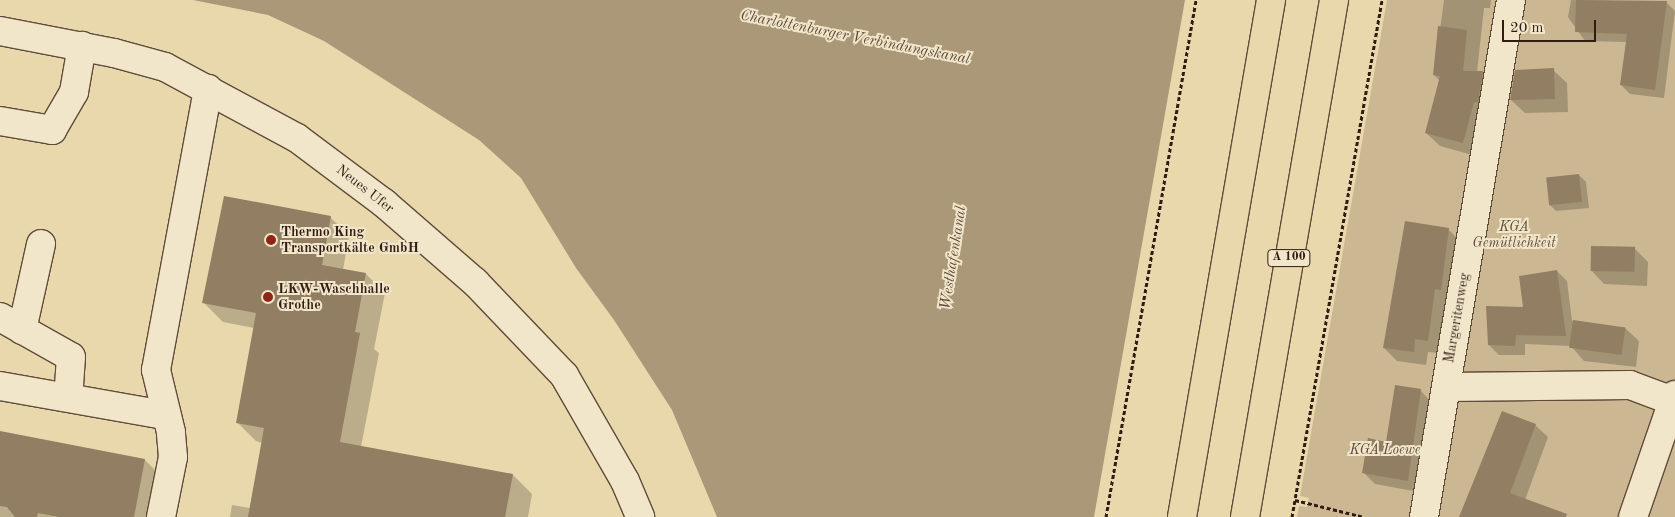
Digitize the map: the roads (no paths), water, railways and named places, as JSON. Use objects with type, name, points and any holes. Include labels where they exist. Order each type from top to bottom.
[{"type":"highway","points":[[1182,517],[1271,0]]},
{"type":"highway","name":"A 100","points":[[1245,517],[1334,0]]},
{"type":"lane","name":"Margeritenweg","points":[[1424,517],[1511,0]]},
{"type":"lane","name":"Neues Ufer","points":[[0,31],[82,46],[165,67],[297,138],[384,203],[475,282],[564,375],[625,481],[640,517]]},
{"type":"lane","points":[[0,121],[52,130],[74,92],[82,46]]},
{"type":"lane","points":[[161,517],[173,457],[156,370],[208,89]]},
{"type":"lane","points":[[41,244],[11,324],[71,357],[68,396]]},
{"type":"lane","points":[[1446,387],[1630,385],[1674,398],[1633,517]]},
{"type":"lane","points":[[0,386],[68,396],[165,414]]},
{"type":"water","points":[[193,0],[1185,0],[1094,517],[717,517],[672,410],[614,320],[576,268],[521,178],[479,140],[324,41],[268,15]]},
{"type":"place","name":"Thermo King Transportkälte GmbH","points":[[271,240]]},
{"type":"place","name":"LKW-Waschhalle Grothe","points":[[268,297]]},
{"type":"water label","name":"Charlottenburger Verbindungskanal","points":[[855,38]]},
{"type":"water label","name":"Westhafenkanal","points":[[954,258]]},
{"type":"park label","name":"KGA Gemütlichkeit","points":[[1514,236]]},
{"type":"park label","name":"KGA Loewe","points":[[1385,450]]}]
